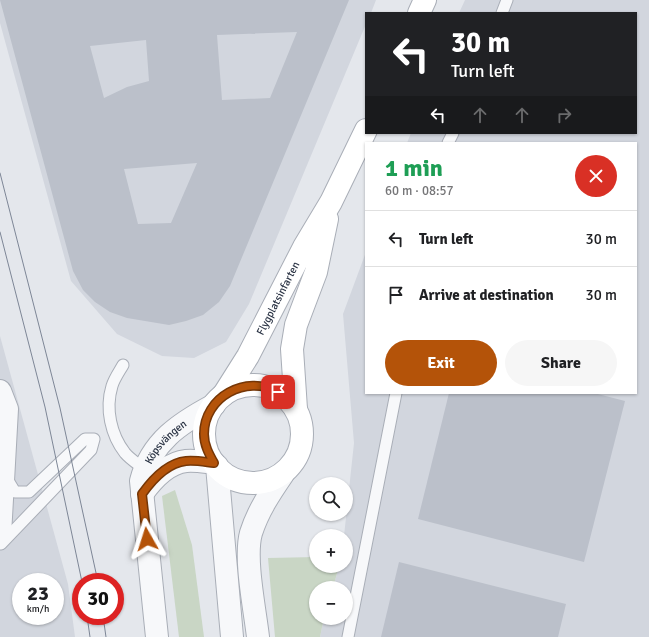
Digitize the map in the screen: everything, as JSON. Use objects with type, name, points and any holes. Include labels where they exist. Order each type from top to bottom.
[{"type":"street","points":[[420,12],[426,0]]},
{"type":"street","name":"Flygplatsinfarten","points":[[219,400],[248,356],[304,247],[331,202],[365,132]]},
{"type":"street","name":"Flygplatsinfarten","points":[[296,409],[292,374],[293,341],[296,325],[316,272],[331,202]]},
{"type":"street","points":[[232,637],[215,465],[207,450],[204,434],[207,419],[219,400],[238,387],[254,385],[271,388],[285,396],[296,409],[302,426],[302,444],[295,461],[282,474],[260,511],[251,535],[250,571],[258,637]]},
{"type":"street","points":[[0,391],[7,409],[0,535]]},
{"type":"street","name":"Köpsvängen","points":[[157,637],[142,494],[141,481],[144,469],[165,437],[187,419],[219,400]]},
{"type":"street","name":"Köpsvängen","points":[[142,494],[154,479],[174,465],[186,461],[215,465]]},
{"type":"street","points":[[215,465],[231,478],[248,483],[266,482],[282,474]]},
{"type":"lane","points":[[502,12],[507,0]]},
{"type":"lane","points":[[123,365],[112,386],[108,404],[110,423],[118,442],[126,454],[144,469]]},
{"type":"lane","points":[[348,637],[396,394]]},
{"type":"lane","points":[[0,545],[91,450],[94,439],[85,439],[29,492],[15,492],[4,473]]},
{"type":"shaded area","points":[[0,0],[376,0],[371,12],[365,12],[365,26],[249,304],[226,342],[194,358],[162,356],[117,334],[71,281],[0,23]]},
{"type":"shaded area","points":[[465,0],[649,0],[649,637],[320,637],[323,625],[353,625],[353,581],[335,581],[337,573],[353,573],[353,529],[345,529],[346,521],[353,521],[353,477],[350,477],[354,443],[343,314],[365,255],[365,394],[637,394],[637,142],[407,142],[411,134],[637,134],[637,12],[459,12]]},
{"type":"shaded area","points":[[0,336],[68,584],[72,625],[73,625],[75,637],[0,637]]},
{"type":"green space","points":[[175,490],[192,545],[204,637],[179,637],[162,496]]},
{"type":"green space","points":[[309,557],[309,573],[337,573],[335,581],[309,581],[309,625],[323,625],[320,637],[275,637],[268,558]]},
{"type":"building","points":[[0,0],[349,0],[230,286],[219,302],[203,315],[169,325],[127,318],[110,312],[95,302],[83,290],[73,271]],"holes":[[[297,32],[270,98],[222,100],[217,35]],[[146,40],[149,81],[127,87],[104,98],[90,46]],[[197,163],[171,223],[138,224],[124,169]]]},
{"type":"building","points":[[449,394],[598,394],[625,401],[584,562],[418,519]]},
{"type":"building","points":[[399,562],[566,604],[558,637],[381,637]]},
{"type":"tram line","points":[[0,173],[60,408],[96,573]]},
{"type":"tram line","points":[[0,232],[45,407],[80,573]]},
{"type":"tram line","points":[[88,625],[90,637]]},
{"type":"tram line","points":[[104,625],[106,637]]},
{"type":"route","points":[[147,539],[142,494],[154,479],[174,465],[186,461],[214,463],[207,450],[204,434],[207,419],[214,405],[224,394],[238,387],[254,385],[271,388],[278,392]]}]
